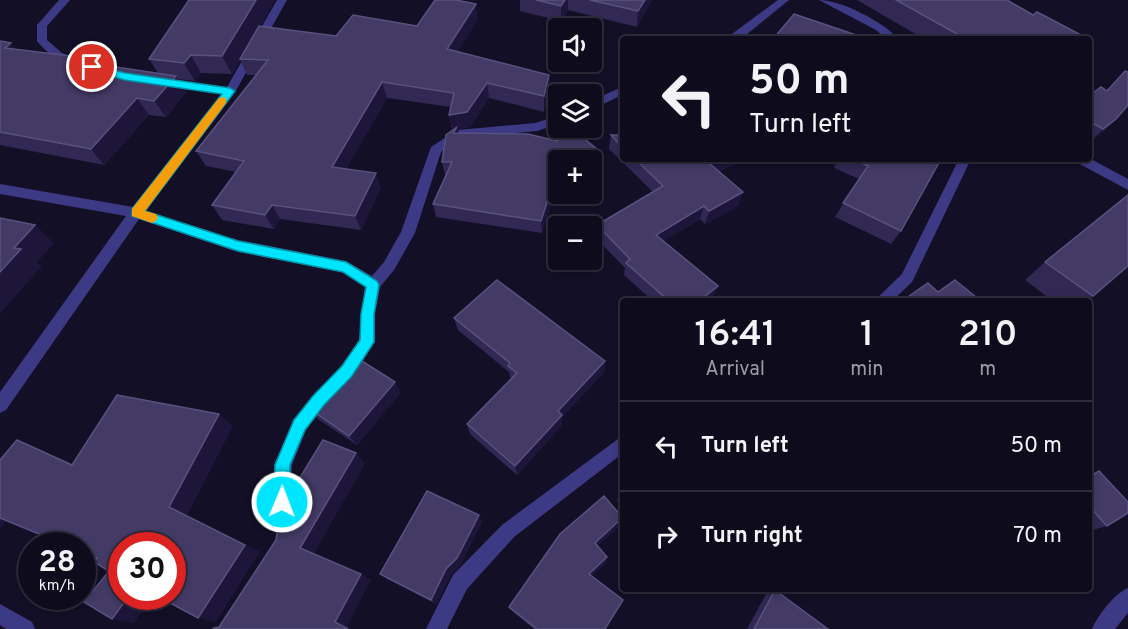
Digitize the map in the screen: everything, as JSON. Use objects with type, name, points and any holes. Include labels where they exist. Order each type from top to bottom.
[{"type":"street","points":[[65,0],[42,25],[42,41],[58,55],[86,66]]},
{"type":"street","points":[[0,405],[136,213],[230,91],[282,0]]},
{"type":"street","points":[[736,36],[784,0]]},
{"type":"street","points":[[824,0],[880,28],[889,36]]},
{"type":"street","points":[[148,80],[230,91]]},
{"type":"street","points":[[602,101],[620,92]]},
{"type":"street","points":[[281,539],[283,465],[300,426],[318,401],[347,371],[367,342],[368,314],[373,285],[390,266],[408,233],[435,150],[457,134],[537,127],[548,123]]},
{"type":"street","points":[[884,298],[907,278],[967,162]]},
{"type":"street","points":[[1086,162],[1128,185]]},
{"type":"street","points":[[0,189],[136,213],[238,246],[346,267],[373,285]]},
{"type":"street","points":[[436,629],[460,582],[508,531],[620,446]]},
{"type":"street","points":[[1102,629],[1128,598]]},
{"type":"street","points":[[0,614],[25,629]]},
{"type":"building","points":[[189,0],[256,0],[222,56],[191,55],[184,63],[149,59]]},
{"type":"building","points":[[435,0],[456,0],[476,4],[447,49],[549,75],[544,96],[487,83],[467,112],[449,115],[454,93],[382,82],[332,167],[376,173],[355,216],[272,205],[265,215],[212,205],[244,161],[196,151],[268,60],[240,59],[259,26],[336,36],[353,15],[417,26]]},
{"type":"building","points":[[536,0],[565,0],[561,6]]},
{"type":"building","points":[[590,0],[645,0],[638,11]]},
{"type":"building","points":[[896,0],[1007,0],[1033,15],[1037,12],[1083,36],[961,36]]},
{"type":"building","points":[[794,14],[859,36],[776,36]]},
{"type":"building","points":[[0,41],[11,43],[5,48],[72,56],[69,60],[176,76],[154,101],[137,98],[91,149],[0,132]]},
{"type":"building","points":[[1125,71],[1128,72],[1128,105],[1103,129],[1092,123],[1092,94],[1101,87],[1107,91]]},
{"type":"building","points":[[457,127],[453,133],[528,134],[557,141],[562,138],[584,138],[598,150],[548,150],[548,200],[541,221],[433,204],[452,162],[442,162],[446,135]]},
{"type":"building","points":[[611,135],[620,135],[620,145]]},
{"type":"building","points":[[638,162],[711,162],[709,163],[743,192],[709,211],[704,206],[656,235],[718,286],[703,298],[665,298],[626,263],[630,259],[602,230],[602,222],[663,186]]},
{"type":"building","points":[[860,162],[939,162],[901,231],[843,203],[868,166]]},
{"type":"building","points":[[1128,195],[1128,266],[1093,296],[1045,262]]},
{"type":"building","points":[[0,218],[35,225],[14,248],[21,249],[0,272]]},
{"type":"building","points":[[497,280],[605,361],[558,411],[562,415],[515,466],[467,424],[517,373],[508,366],[510,363],[454,318]]},
{"type":"building","points":[[955,280],[977,298],[906,298],[928,283],[938,292]]},
{"type":"building","points":[[354,356],[395,382],[349,436],[310,409]]},
{"type":"building","points":[[117,395],[219,414],[169,507],[245,545],[198,618],[183,610],[186,610],[186,532],[108,532],[108,570],[96,563],[96,532],[34,532],[0,518],[0,460],[17,440],[72,465]]},
{"type":"building","points":[[323,440],[356,453],[300,548],[361,574],[335,622],[348,629],[213,629],[219,627],[276,540],[280,510]]},
{"type":"building","points":[[1099,471],[1128,502],[1128,513],[1107,526],[1092,509],[1092,475]]},
{"type":"building","points":[[427,491],[479,515],[457,558],[446,569],[431,600],[380,574]]},
{"type":"building","points":[[604,496],[620,515],[620,520],[595,543],[607,557],[589,574],[623,600],[605,629],[537,629],[509,607],[560,534]]},
{"type":"building","points":[[108,572],[108,610],[119,610],[112,619],[96,609],[96,587]]},
{"type":"building","points":[[774,592],[778,592],[828,629],[754,629]]},
{"type":"slow traffic","points":[[152,218],[136,213],[223,101]]},
{"type":"route","points":[[92,67],[125,76],[230,91],[136,213],[238,246],[346,267],[373,285],[368,314],[367,342],[347,371],[318,401],[300,426],[283,465],[282,502]]}]
